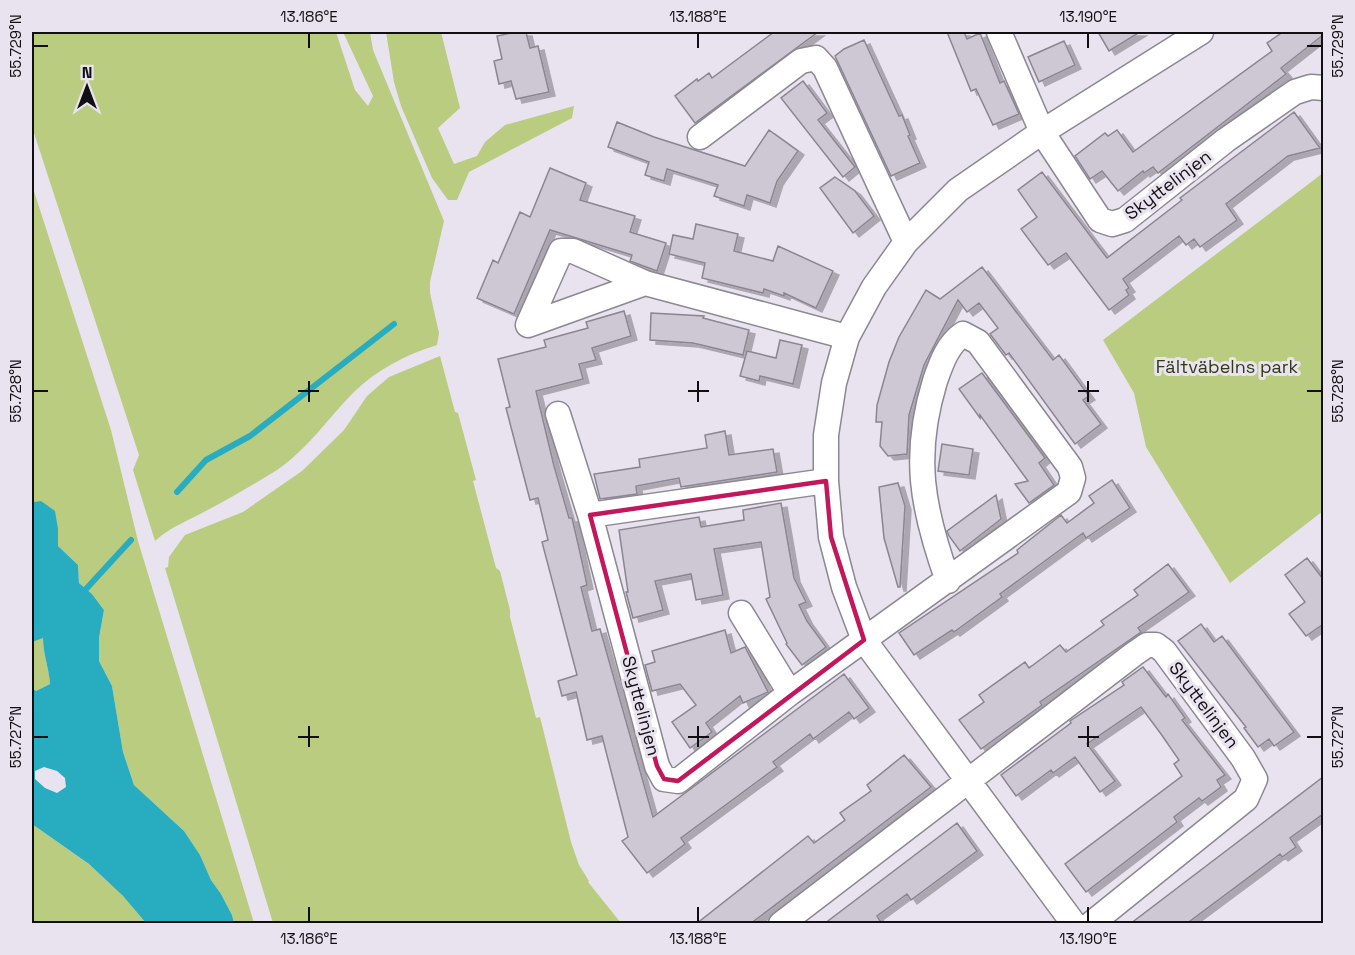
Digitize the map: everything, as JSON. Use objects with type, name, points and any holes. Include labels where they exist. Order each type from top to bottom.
[{"type":"street","name":"Skyttelinjen","points":[[999,32],[1042,132],[1100,220],[1112,224],[1125,220],[1227,140],[1295,92],[1311,87],[1323,88]]},
{"type":"street","points":[[1074,924],[864,640],[844,587],[831,537],[826,481],[827,424],[834,383],[847,338],[874,287],[906,242],[958,190],[1042,132],[1201,32]]},
{"type":"street","points":[[700,136],[801,61],[816,58],[825,68],[906,242]]},
{"type":"street","points":[[645,283],[847,338]]},
{"type":"street","name":"Skyttelinjen","points":[[558,414],[590,515],[657,766],[664,779],[678,781],[790,693],[948,580],[1070,492],[1073,478],[1070,467],[978,342],[963,334],[955,340],[941,363],[928,405],[923,436],[922,489],[932,536],[948,580]]},
{"type":"street","points":[[590,515],[826,481]]},
{"type":"street","points":[[741,613],[790,693]]},
{"type":"street","name":"Skyttelinjen","points":[[781,924],[1147,645],[1156,645],[1164,651],[1244,758],[1255,779],[1246,799],[1091,924]]},
{"type":"highlighted area","points":[[826,481],[831,537],[864,640],[678,781],[664,779],[657,766],[590,515]]},
{"type":"green space","points":[[32,32],[336,32],[355,90],[368,106],[373,96],[343,32],[370,32],[373,50],[444,221],[430,282],[430,293],[439,333],[437,345],[403,358],[373,376],[354,392],[298,453],[277,470],[172,529],[155,541],[133,470],[139,455],[32,127]]},
{"type":"green space","points":[[386,32],[441,32],[460,108],[438,128],[454,164],[477,156],[485,142],[505,125],[574,106],[572,118],[469,172],[457,200],[448,200],[432,178],[401,106],[394,82]]},
{"type":"green space","name":"Fältväbelns park","points":[[1323,173],[1323,511],[1230,583],[1146,447],[1134,393],[1103,340]]},
{"type":"green space","points":[[32,185],[111,430],[138,541],[254,923],[234,923],[200,855],[184,831],[134,785],[123,752],[112,686],[99,661],[99,638],[104,610],[92,594],[79,583],[78,565],[58,546],[58,529],[41,501],[32,502]]},
{"type":"green space","points":[[440,356],[476,480],[473,481],[496,568],[500,571],[536,718],[540,717],[571,842],[588,882],[621,923],[273,923],[165,568],[168,567],[169,557],[185,535],[243,512],[302,471],[344,430],[367,396],[389,377]]},
{"type":"green space","points":[[43,638],[50,684],[36,691],[32,688],[32,640]]},
{"type":"green space","points":[[32,824],[89,864],[123,896],[146,923],[32,923]]},
{"type":"water","points":[[41,501],[55,511],[58,546],[78,565],[79,583],[92,594],[104,610],[99,638],[99,661],[112,686],[123,752],[134,785],[184,831],[200,855],[234,923],[146,923],[123,896],[89,864],[32,824],[32,688],[36,691],[50,684],[43,638],[32,642],[32,502]],"holes":[[[44,767],[57,771],[65,778],[66,787],[57,793],[45,788],[35,779],[35,771]]]},
{"type":"building","points":[[526,32],[530,48],[538,46],[549,92],[516,99],[511,81],[499,84],[494,61],[502,59],[497,36]]},
{"type":"building","points":[[774,32],[818,32],[695,123],[675,96],[709,73],[712,78]]},
{"type":"building","points":[[947,32],[964,32],[967,39],[980,33],[1000,83],[1004,81],[1019,114],[993,125],[976,89],[971,91]]},
{"type":"building","points":[[1098,32],[1140,32],[1109,51]]},
{"type":"building","points":[[1283,32],[1323,32],[1323,35],[1281,68],[1286,74],[1158,173],[1153,167],[1144,173],[1143,171],[1118,191],[1102,171],[1090,179],[1075,156],[1105,133],[1108,136],[1117,130],[1133,152],[1272,51],[1267,43]]},
{"type":"building","points":[[864,40],[899,116],[902,115],[920,163],[891,176],[835,56]]},
{"type":"building","points":[[1064,41],[1075,65],[1039,82],[1028,57]]},
{"type":"building","points":[[803,81],[827,113],[818,120],[855,167],[843,177],[781,98]]},
{"type":"building","points":[[1294,112],[1320,148],[1288,156],[1226,204],[1237,220],[1200,247],[1194,239],[1186,245],[1179,236],[1123,279],[1129,288],[1126,290],[1129,295],[1109,310],[1066,253],[1048,265],[1021,229],[1037,217],[1018,190],[1042,172],[1107,258],[1182,200],[1180,198]]},
{"type":"building","points":[[617,122],[654,137],[745,166],[769,130],[798,151],[777,181],[770,203],[747,195],[744,206],[714,196],[718,185],[667,169],[664,181],[645,175],[649,162],[608,147]]},
{"type":"building","points":[[550,168],[586,183],[580,200],[635,216],[630,232],[666,243],[657,271],[630,261],[632,255],[550,230],[514,314],[477,298],[493,260],[498,263],[520,212],[530,217]]},
{"type":"building","points":[[835,177],[855,191],[874,216],[853,233],[820,188]]},
{"type":"building","points":[[696,224],[738,234],[734,251],[773,261],[778,246],[833,271],[816,308],[784,293],[784,296],[764,289],[763,293],[702,278],[705,263],[669,254],[673,235],[693,239]]},
{"type":"building","points":[[982,267],[1053,360],[1059,355],[1089,396],[1083,400],[1101,424],[1075,444],[1009,353],[1006,355],[990,334],[998,328],[979,303],[967,312],[958,300],[924,365],[909,415],[907,454],[888,456],[880,446],[882,422],[876,422],[877,405],[889,362],[899,337],[926,290],[940,299]]},
{"type":"building","points":[[624,311],[631,336],[592,348],[596,360],[579,364],[583,379],[536,391],[554,466],[569,518],[572,518],[579,548],[587,585],[581,587],[592,631],[600,629],[653,817],[844,674],[869,708],[854,719],[849,712],[813,739],[810,734],[773,762],[777,767],[681,838],[685,844],[647,873],[622,841],[628,837],[602,736],[587,740],[576,692],[562,696],[558,681],[577,675],[542,542],[548,540],[538,498],[530,500],[506,408],[510,407],[498,359],[546,347],[544,340],[588,328],[586,322]]},
{"type":"building","points":[[651,313],[704,316],[703,318],[749,330],[743,355],[693,343],[650,340]]},
{"type":"building","points":[[780,340],[802,345],[793,384],[760,376],[759,381],[740,376],[747,351],[776,358]]},
{"type":"building","points":[[982,373],[1045,458],[1039,463],[1054,485],[1029,503],[1015,484],[1028,481],[959,389]]},
{"type":"building","points":[[725,431],[729,455],[773,449],[777,472],[681,487],[679,478],[636,486],[637,494],[600,499],[594,474],[640,467],[639,459],[707,448],[705,435]]},
{"type":"building","points":[[942,444],[973,449],[969,475],[938,471]]},
{"type":"building","points":[[1112,480],[1130,508],[1086,538],[1083,533],[1000,594],[1002,597],[954,632],[952,630],[914,655],[899,633],[1018,553],[1017,550],[1061,515],[1067,523],[1094,503],[1089,496]]},
{"type":"building","points":[[898,483],[905,506],[900,587],[898,587],[884,538],[879,487]]},
{"type":"building","points":[[996,495],[1001,519],[960,551],[947,531]]},
{"type":"building","points":[[781,503],[794,578],[806,602],[799,605],[807,621],[826,647],[802,665],[786,644],[766,599],[770,597],[761,542],[714,549],[723,595],[696,600],[691,574],[655,581],[663,610],[633,618],[626,592],[628,592],[619,530],[699,517],[701,527],[744,520],[743,510]]},
{"type":"building","points":[[1307,558],[1323,579],[1323,627],[1322,625],[1306,636],[1289,614],[1305,602],[1285,575]]},
{"type":"building","points":[[1168,564],[1189,592],[1138,628],[1141,632],[1040,702],[1042,705],[981,749],[959,720],[984,702],[979,695],[1025,662],[1029,668],[1060,645],[1066,652],[1104,625],[1101,621],[1138,595],[1134,590]]},
{"type":"building","points":[[1201,624],[1214,642],[1222,636],[1294,732],[1274,746],[1269,739],[1258,747],[1244,728],[1246,727],[1178,641]]},
{"type":"building","points":[[725,630],[731,653],[745,647],[768,692],[743,703],[740,696],[706,723],[712,732],[690,748],[672,722],[696,705],[680,684],[652,691],[645,665],[655,662],[652,651]]},
{"type":"building","points":[[1143,667],[1166,697],[1168,694],[1185,718],[1182,720],[1225,775],[1217,780],[1221,787],[1202,801],[1199,798],[1174,817],[1177,822],[1086,892],[1065,864],[1182,776],[1174,764],[1179,760],[1161,734],[1141,707],[1087,744],[1115,781],[1100,792],[1075,757],[1053,773],[1051,770],[1016,796],[1001,775],[1071,723],[1070,721],[1124,685],[1122,682]]},
{"type":"building","points":[[904,755],[931,787],[750,924],[696,924],[808,836],[814,843],[845,820],[840,813],[871,791],[867,785]]},
{"type":"building","points":[[1323,777],[1323,814],[1290,838],[1296,847],[1282,857],[1280,854],[1186,924],[1130,924]]},
{"type":"building","points":[[957,823],[977,851],[911,900],[907,894],[877,916],[882,924],[824,924]]},
{"type":"waterway","points":[[177,492],[206,460],[250,436],[394,324]]},
{"type":"waterway","points":[[86,589],[131,540]]}]
